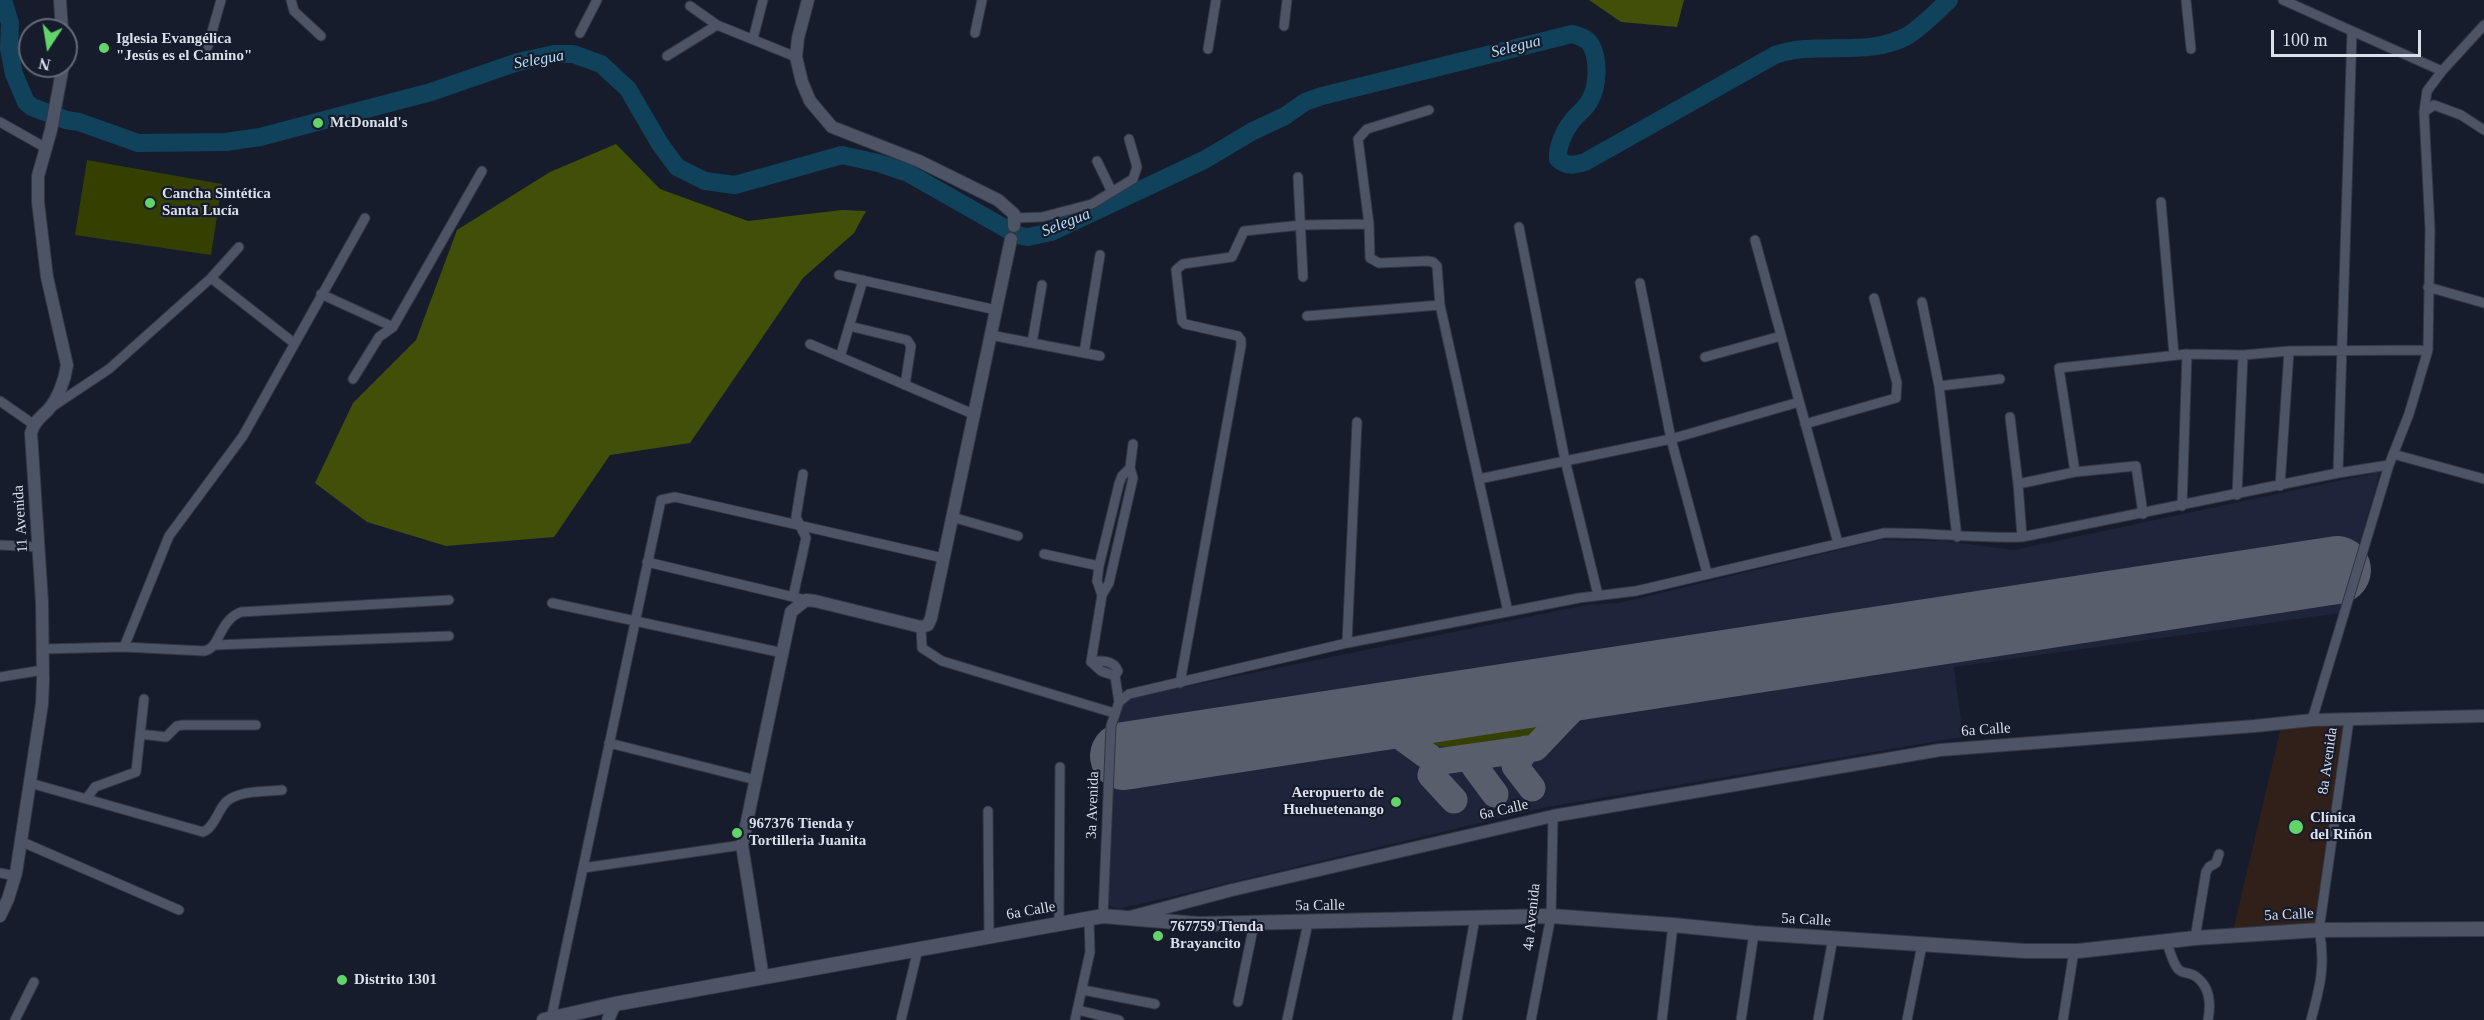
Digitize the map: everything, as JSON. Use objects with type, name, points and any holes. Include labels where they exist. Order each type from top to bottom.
[{"type":"main road","name":"6a Calle","points":[[548,1019],[615,1004],[1059,923],[1103,916],[1126,918]]},
{"type":"main road","name":"5a Calle","points":[[1126,918],[1199,924],[1254,924],[1551,916],[1922,945],[2074,951],[2195,938],[2319,930],[2484,928]]},
{"type":"street","points":[[60,0],[61,18]]},
{"type":"street","points":[[208,46],[221,0]]},
{"type":"street","points":[[291,0],[294,11],[321,36]]},
{"type":"street","points":[[580,33],[597,0]]},
{"type":"street","points":[[753,39],[763,0]]},
{"type":"street","points":[[647,562],[921,627],[928,625],[931,618],[1014,222],[1010,208],[998,200],[919,161],[832,127],[810,101],[802,82],[796,57],[798,38],[808,0]]},
{"type":"street","points":[[975,33],[981,0]]},
{"type":"street","points":[[1208,49],[1216,0]]},
{"type":"street","points":[[1284,26],[1287,0]]},
{"type":"street","points":[[2186,0],[2191,49]]},
{"type":"street","points":[[2283,0],[2442,71]]},
{"type":"street","points":[[690,6],[717,25],[796,57]]},
{"type":"street","points":[[667,56],[717,25]]},
{"type":"street","points":[[2312,720],[2389,465],[2409,414],[2428,350],[2430,229],[2424,112],[2427,91],[2484,25]]},
{"type":"street","points":[[2338,473],[2352,31]]},
{"type":"street","points":[[50,408],[66,376],[67,365],[47,277],[39,209],[38,176],[51,130],[61,78]]},
{"type":"street","points":[[2424,112],[2434,105],[2461,115],[2484,130]]},
{"type":"street","points":[[1429,110],[1367,129],[1358,139],[1369,224],[1370,258],[1373,262],[1433,262],[1437,266],[1440,305],[1508,612]]},
{"type":"street","points":[[0,122],[46,148]]},
{"type":"street","points":[[1014,222],[1092,204],[1133,179],[1136,174],[1130,139]]},
{"type":"street","points":[[1097,161],[1112,192]]},
{"type":"street","points":[[353,379],[379,338],[393,327],[482,171]]},
{"type":"street","points":[[1298,177],[1303,278]]},
{"type":"street","points":[[2161,202],[2174,355]]},
{"type":"street","points":[[124,647],[169,536],[243,436],[365,218]]},
{"type":"street","points":[[1180,683],[1241,340],[1238,336],[1185,324],[1182,321],[1176,270],[1183,264],[1232,258],[1244,231],[1302,225],[1369,224]]},
{"type":"street","points":[[1519,227],[1565,460],[1598,595]]},
{"type":"street","points":[[1755,240],[1838,543]]},
{"type":"street","points":[[0,401],[33,424],[50,408],[109,369],[211,278],[239,247]]},
{"type":"street","points":[[1084,353],[1100,255]]},
{"type":"street","points":[[839,275],[996,310]]},
{"type":"street","points":[[211,278],[294,343]]},
{"type":"street","points":[[840,357],[863,280]]},
{"type":"street","points":[[1640,283],[1671,439],[1707,573]]},
{"type":"street","points":[[1032,343],[1042,285]]},
{"type":"street","points":[[2428,287],[2484,303]]},
{"type":"street","points":[[321,294],[393,327]]},
{"type":"street","points":[[1805,424],[1896,398],[1897,383],[1874,297]]},
{"type":"street","points":[[1922,302],[1939,386],[1957,537]]},
{"type":"street","points":[[1307,316],[1440,305]]},
{"type":"street","points":[[849,326],[907,340],[911,346],[905,385]]},
{"type":"street","points":[[990,335],[1100,356]]},
{"type":"street","points":[[1705,357],[1781,336]]},
{"type":"street","points":[[810,344],[973,414]]},
{"type":"street","points":[[2074,472],[2059,368],[2187,354],[2243,355],[2289,351],[2428,350]]},
{"type":"street","points":[[2280,486],[2289,351]]},
{"type":"street","points":[[2182,506],[2187,354]]},
{"type":"street","points":[[2237,495],[2243,355]]},
{"type":"street","points":[[1939,386],[2000,379]]},
{"type":"street","points":[[1479,479],[1671,439],[1799,402]]},
{"type":"street","points":[[2010,417],[2022,537]]},
{"type":"street","points":[[1347,643],[1357,422]]},
{"type":"street","name":"11 Avenida","points":[[0,916],[15,876],[42,704],[42,602],[30,441],[33,424]]},
{"type":"street","points":[[1133,444],[1130,468],[1133,478],[1109,583],[1102,595],[1091,662],[1101,671],[1115,676],[1121,700],[1129,694],[1347,643],[1598,595],[1636,591],[1884,534],[1923,532],[1957,537],[2022,537],[2338,473],[2389,465]]},
{"type":"street","points":[[2393,454],[2484,479]]},
{"type":"street","points":[[2018,484],[2074,472],[2136,466],[2143,514]]},
{"type":"street","points":[[1102,595],[1097,581],[1099,566],[1119,484],[1122,476],[1130,468]]},
{"type":"street","points":[[764,978],[742,845],[791,612],[799,599],[806,538],[796,517],[804,474]]},
{"type":"street","points":[[548,1019],[583,868],[661,500],[675,497],[943,558]]},
{"type":"street","points":[[952,517],[1018,536]]},
{"type":"street","points":[[0,545],[38,548]]},
{"type":"street","points":[[1044,555],[1099,566]]},
{"type":"street","points":[[43,649],[124,647],[204,651],[210,650],[215,645],[223,626],[231,616],[241,612],[449,600]]},
{"type":"street","points":[[552,603],[635,619],[783,653]]},
{"type":"street","points":[[921,627],[922,648],[942,661],[1114,713]]},
{"type":"street","points":[[215,645],[449,636]]},
{"type":"street","points":[[0,676],[43,670]]},
{"type":"street","points":[[87,798],[95,787],[136,772],[144,699]]},
{"type":"street","name":"3a Avenida","points":[[1103,916],[1111,726],[1114,713],[1121,700]]},
{"type":"street","name":"6a Calle","points":[[1126,918],[1186,901],[1553,816],[1940,750],[2312,720],[2484,716]]},
{"type":"street","name":"8a Avenida","points":[[2311,1020],[2322,980],[2324,952],[2319,930],[2349,720]]},
{"type":"street","points":[[140,734],[166,737],[177,726],[183,725],[256,725]]},
{"type":"street","points":[[609,743],[756,780]]},
{"type":"street","points":[[1059,923],[1060,767]]},
{"type":"street","points":[[30,783],[203,832],[209,830],[226,803],[237,796],[282,790]]},
{"type":"street","points":[[988,811],[989,936]]},
{"type":"street","name":"4a Avenida","points":[[1532,1020],[1551,916],[1553,816]]},
{"type":"street","points":[[20,841],[179,910]]},
{"type":"street","points":[[583,868],[742,845]]},
{"type":"street","points":[[2195,938],[2206,872],[2216,863],[2219,854]]},
{"type":"street","points":[[0,873],[15,876]]},
{"type":"street","points":[[1089,918],[1090,952],[1076,1015],[1118,1020]]},
{"type":"street","points":[[1457,1020],[1475,918]]},
{"type":"street","points":[[1287,1020],[1308,923]]},
{"type":"street","points":[[1238,1002],[1254,924]]},
{"type":"street","points":[[1662,1020],[1673,925]]},
{"type":"street","points":[[1741,1020],[1754,933]]},
{"type":"street","points":[[1818,1020],[1833,938]]},
{"type":"street","points":[[2166,941],[2176,967],[2181,972],[2195,975],[2208,992],[2210,1008],[2208,1020]]},
{"type":"street","points":[[1907,1020],[1922,945]]},
{"type":"street","points":[[901,1020],[918,949]]},
{"type":"street","points":[[2063,1020],[2074,951]]},
{"type":"street","points":[[15,1020],[34,982]]},
{"type":"street","points":[[1083,990],[1155,1004]]},
{"type":"street","points":[[608,1020],[615,1004]]},
{"type":"shaded area","name":"Aeropuerto de Huehuetenango","points":[[2380,472],[2340,613],[1954,667],[1963,737],[1547,807],[1119,909],[1107,905],[1117,713],[1125,699],[1586,605],[1619,603],[1880,540],[1943,541],[2014,550]]},
{"type":"shaded area","name":"Clínica del Riñón","points":[[2349,720],[2319,930],[2232,935],[2282,723]]},
{"type":"green space","points":[[1589,0],[1684,0],[1677,27],[1621,22]]},
{"type":"green space","points":[[616,144],[660,189],[748,221],[842,210],[866,211],[854,233],[803,278],[690,443],[610,455],[554,537],[446,546],[367,522],[315,483],[353,403],[416,340],[457,230],[550,172]]},
{"type":"green space","name":"Cancha Sintética Santa Lucía","points":[[87,160],[222,184],[211,255],[75,235]]},
{"type":"green space","points":[[1555,703],[1553,718],[1539,735],[1515,741],[1469,746],[1436,746],[1421,739],[1411,726],[1413,722]]},
{"type":"waterway","name":"Selegua","points":[[3,0],[10,23],[9,49],[14,74],[26,102],[32,107],[66,120],[79,122],[138,143],[226,142],[260,137],[431,92],[518,62],[554,54],[573,54],[601,64],[628,89],[660,144],[677,167],[705,181],[735,185],[842,155],[908,173],[1017,235],[1028,237],[1051,232],[1204,160],[1253,131],[1285,116],[1305,102],[1572,34],[1585,39],[1591,45],[1596,65],[1596,81],[1588,103],[1564,134],[1558,159],[1568,164],[1585,162],[1775,55],[1808,49],[1859,48],[1892,43],[1913,32],[1949,0]]},
{"type":"taxiway","points":[[1374,717],[1436,762],[1535,748],[1597,683]]},
{"type":"taxiway","points":[[1526,749],[1515,766],[1532,788]]},
{"type":"taxiway","points":[[1480,756],[1475,767],[1495,794]]},
{"type":"taxiway","points":[[1436,762],[1431,775],[1454,800]]},
{"type":"runway","points":[[1124,756],[2337,570]]},
{"type":"place","name":"Iglesia Evangélica \"Jesús es el Camino\"","points":[[104,48]]},
{"type":"place","name":"McDonald's","points":[[318,123]]},
{"type":"place","name":"Cancha Sintética Santa Lucía","points":[[150,203]]},
{"type":"place","name":"Aeropuerto de Huehuetenango","points":[[1396,802]]},
{"type":"place","name":"Clínica del Riñón","points":[[2296,827]]},
{"type":"place","name":"967376 Tienda y Tortilleria Juanita","points":[[737,833]]},
{"type":"place","name":"767759 Tienda Brayancito","points":[[1158,936]]},
{"type":"place","name":"Distrito 1301","points":[[342,980]]}]
